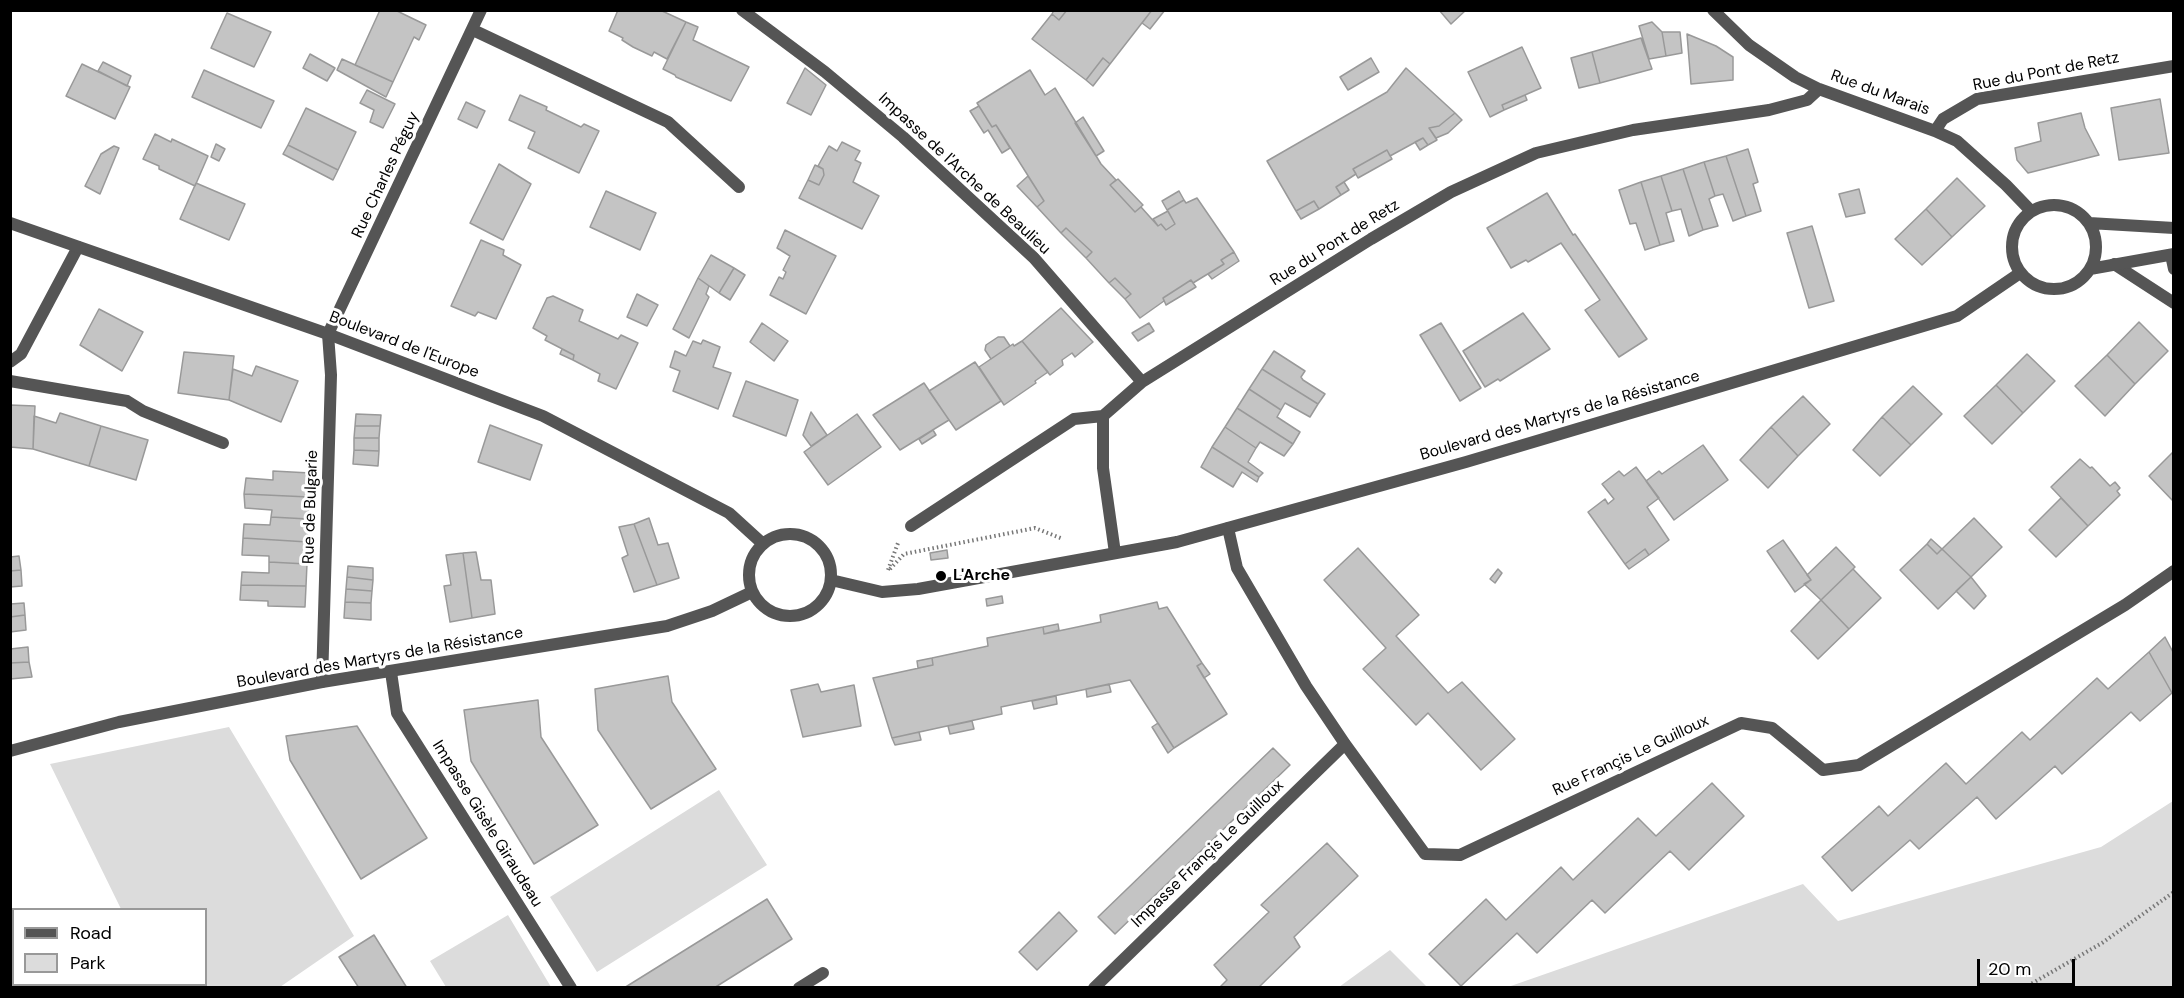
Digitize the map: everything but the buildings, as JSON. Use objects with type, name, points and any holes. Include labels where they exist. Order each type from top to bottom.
[{"type":"street","name":"Rue Charles Péguy","points":[[328,334],[481,10]]},
{"type":"street","name":"Impasse de l'Arche de Beaulieu","points":[[742,10],[825,72],[903,137],[1025,250],[1142,382]]},
{"type":"street","name":"Rue du Marais","points":[[1713,10],[1749,45],[1795,77],[1957,141],[2031,211]]},
{"type":"street","points":[[472,30],[668,122],[739,186]]},
{"type":"street","name":"Rue du Pont de Retz","points":[[1935,131],[1943,119],[1977,99],[2174,66]]},
{"type":"street","name":"Rue du Pont de Retz","points":[[1103,416],[1142,382],[1371,239],[1451,192],[1536,153],[1633,130],[1769,110],[1808,100],[1819,88]]},
{"type":"street","points":[[2043,206],[2069,207],[2089,223],[2096,241],[2094,261],[2090,269],[2077,282],[2061,289],[2051,289],[2034,284],[2020,273],[2014,263],[2012,240],[2016,228],[2031,211],[2043,206]]},
{"type":"street","name":"Boulevard de l'Europe","points":[[10,223],[328,334],[543,417],[729,513],[763,544]]},
{"type":"street","points":[[2089,223],[2174,228]]},
{"type":"street","points":[[10,362],[21,354],[78,247]]},
{"type":"street","points":[[2090,269],[2172,254],[2174,269]]},
{"type":"street","points":[[2114,264],[2174,303]]},
{"type":"street","name":"Boulevard des Martyrs de la Résistance","points":[[831,580],[882,592],[918,589],[1177,542],[1466,462],[1957,316],[2020,273]]},
{"type":"street","name":"Rue de Bulgarie","points":[[322,682],[331,375],[328,334]]},
{"type":"street","points":[[10,381],[127,401],[143,411],[223,443]]},
{"type":"street","points":[[911,526],[1074,419],[1103,416],[1103,468],[1115,553]]},
{"type":"street","name":"Rue Françis Le Guilloux","points":[[1228,528],[1237,568],[1306,686],[1425,854],[1460,855],[1741,723],[1772,728],[1823,770],[1859,765],[2125,605],[2174,571]]},
{"type":"street","points":[[789,534],[803,536],[815,543],[825,554],[830,567],[831,580],[827,593],[809,612],[796,616],[783,616],[759,603],[752,592],[749,566],[754,554],[763,544],[775,537],[789,534]]},
{"type":"street","name":"Boulevard des Martyrs de la Résistance","points":[[10,751],[119,722],[322,682],[667,626],[712,610],[752,592]]},
{"type":"street","name":"Impasse Gisèle Giraudeau","points":[[391,672],[398,713],[571,987]]},
{"type":"street","name":"Impasse Françis Le Guilloux","points":[[1094,987],[1345,744]]},
{"type":"street","points":[[799,987],[823,973]]},
{"type":"path","points":[[911,526],[895,548],[887,572],[904,554],[1035,528],[1063,538],[1095,556]]},
{"type":"path","points":[[2024,987],[2102,943],[2174,892]]},
{"type":"green space","points":[[229,727],[354,936],[280,987],[199,987],[207,986],[207,908],[121,908],[50,764]]},
{"type":"green space","points":[[719,790],[767,865],[597,972],[550,897]]},
{"type":"green space","points":[[2173,801],[2173,987],[1508,987],[1803,884],[1838,921],[2101,847]]},
{"type":"green space","points":[[508,915],[551,987],[446,987],[430,961]]},
{"type":"green space","points":[[1390,950],[1427,987],[1339,987]]},
{"type":"place","name":"L'Arche","points":[[941,576]]}]
